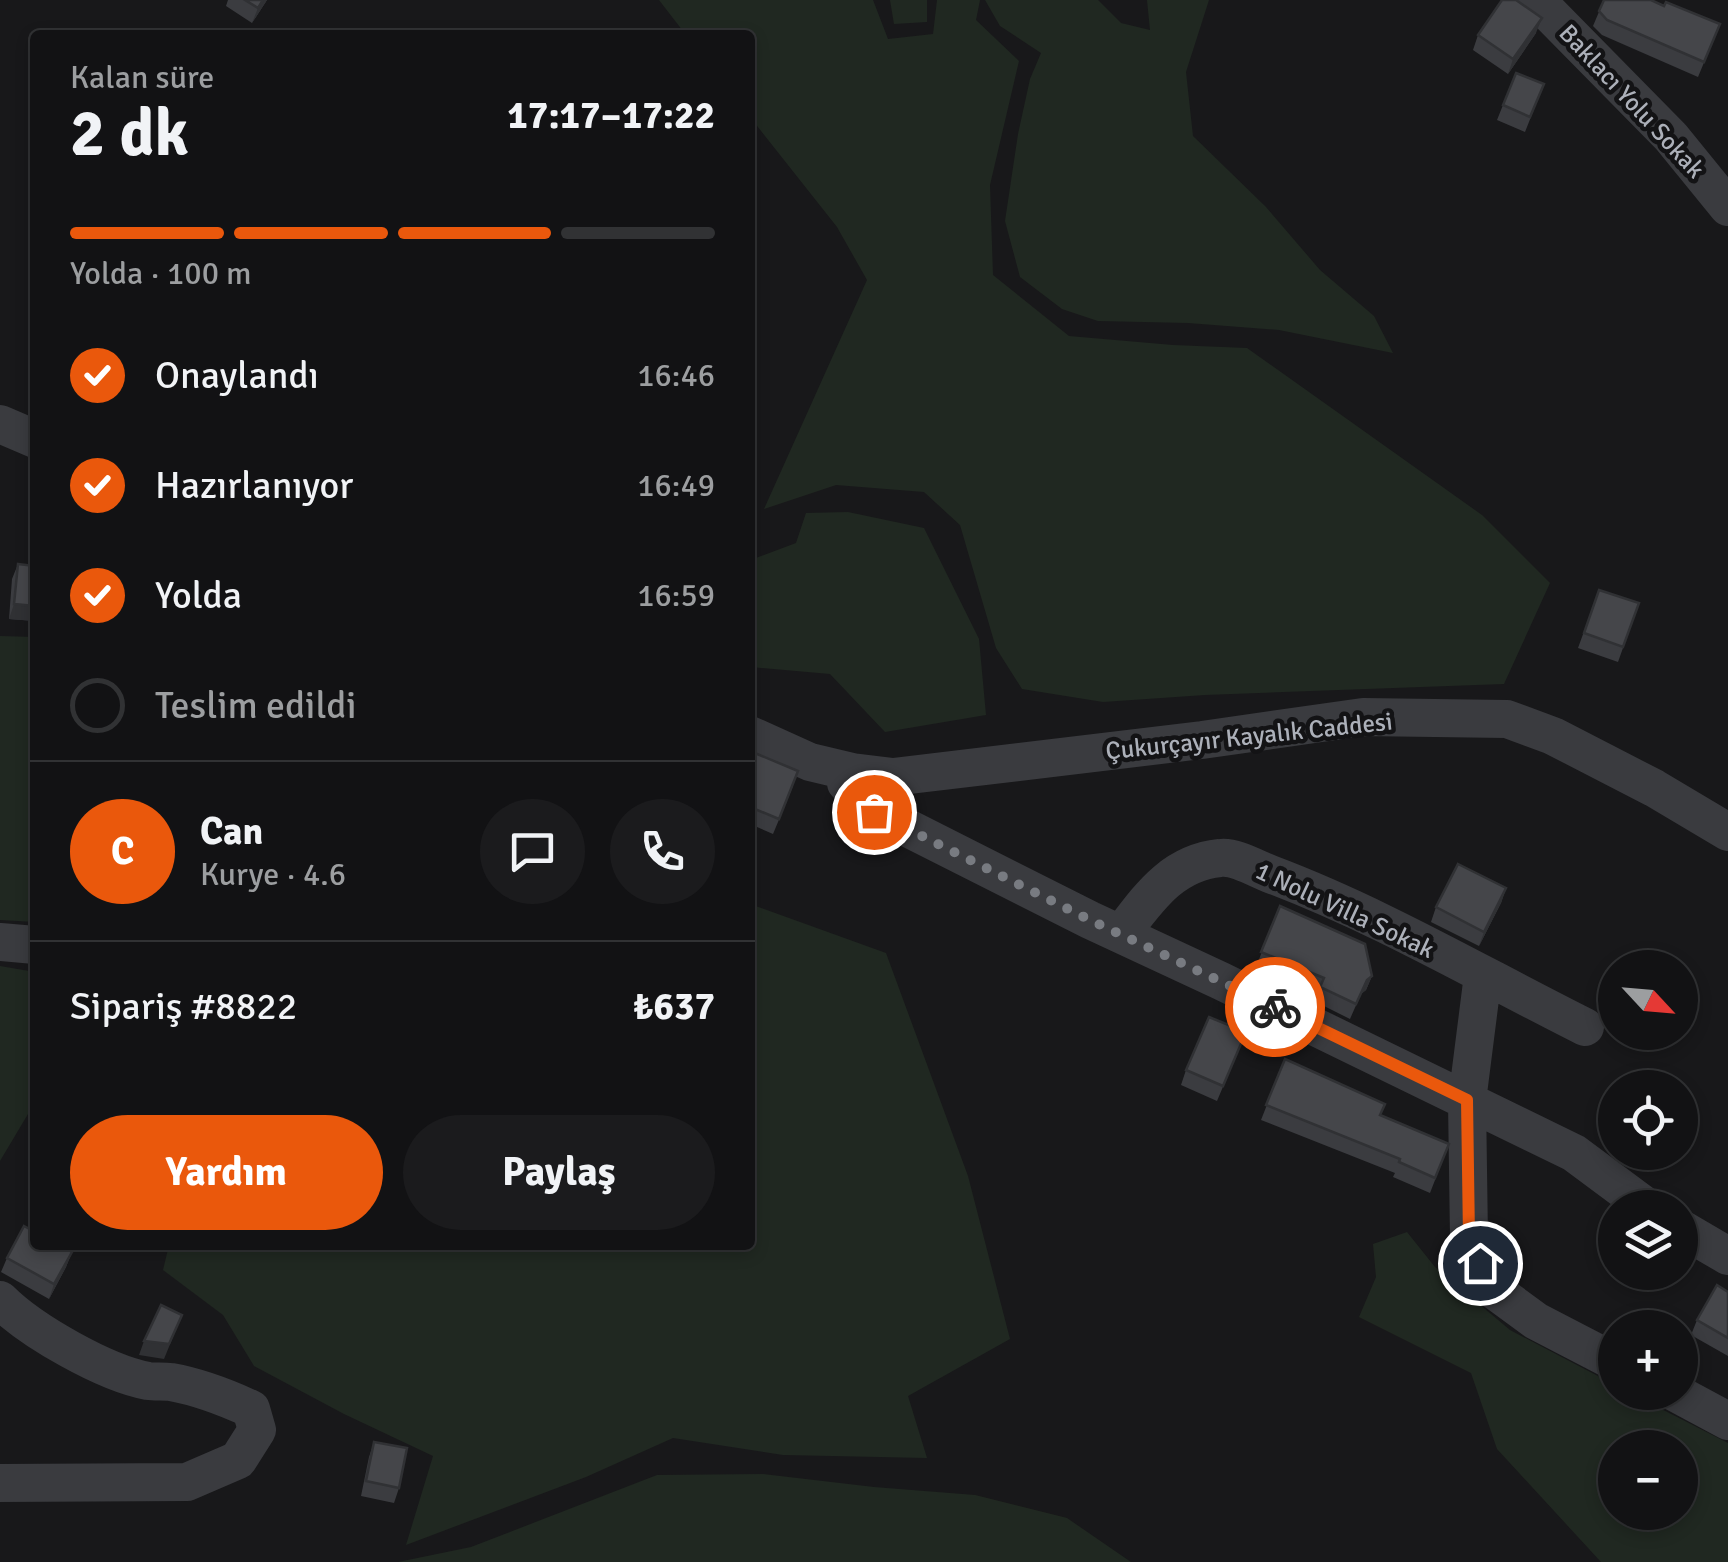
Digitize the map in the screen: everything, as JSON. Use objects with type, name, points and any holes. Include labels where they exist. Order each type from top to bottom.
[{"type":"street","name":"Baklacı Yolu Sokak","points":[[1532,0],[1671,137],[1728,207]]},
{"type":"street","points":[[0,424],[30,437]]},
{"type":"street","name":"Çukurçayır Kayalık Caddesi","points":[[755,737],[810,762],[894,777],[1363,718],[1507,719],[1587,753],[1728,832]]},
{"type":"street","points":[[852,772],[846,783],[874,812],[1574,1153],[1624,1190]]},
{"type":"street","name":"1 Nolu Villa Sokak","points":[[1120,934],[1157,887],[1185,867],[1225,856],[1322,894],[1586,1028]]},
{"type":"street","points":[[0,942],[30,945]]},
{"type":"street","points":[[1482,975],[1467,1100],[1469,1238],[1491,1288],[1536,1321],[1598,1353]]},
{"type":"street","points":[[1698,1238],[1728,1256]]},
{"type":"street","points":[[0,1300],[14,1315],[105,1368],[148,1381],[216,1392],[251,1408],[257,1430],[238,1460],[187,1482],[0,1483]]},
{"type":"street","points":[[1698,1405],[1728,1421]]},
{"type":"shaded area","points":[[659,0],[873,0],[888,39],[933,34],[937,0],[980,0],[976,20],[1019,61],[990,185],[993,275],[1069,336],[1247,348],[1482,515],[1550,583],[1504,684],[1103,702],[1022,689],[996,648],[960,525],[924,492],[836,485],[764,509],[867,280],[837,227],[755,123],[755,30],[682,30]]},
{"type":"shaded area","points":[[890,0],[927,0],[927,22],[894,24]]},
{"type":"shaded area","points":[[985,0],[1098,0],[1121,23],[1150,30],[1147,0],[1209,0],[1186,72],[1193,136],[1266,207],[1320,270],[1374,316],[1393,353],[1279,330],[1098,321],[1062,309],[1020,277],[1005,221],[1018,134],[1030,79],[1041,53],[1000,26]]},
{"type":"shaded area","points":[[848,512],[924,528],[979,639],[986,715],[885,732],[830,674],[755,667],[755,558],[796,543],[806,513]]},
{"type":"shaded area","points":[[0,636],[30,637],[30,922],[0,920]]},
{"type":"shaded area","points":[[755,906],[886,953],[968,1176],[1010,1339],[908,1396],[927,1458],[783,1455],[673,1438],[586,1477],[406,1545],[433,1456],[254,1366],[223,1315],[163,1270],[168,1250],[755,1250]]},
{"type":"shaded area","points":[[0,966],[30,971],[30,1111],[0,1161]]},
{"type":"shaded area","points":[[1407,1232],[1435,1267],[1510,1330],[1598,1376],[1598,1410],[1663,1410],[1728,1443],[1728,1562],[1601,1562],[1497,1449],[1471,1373],[1359,1317],[1376,1277],[1373,1244]]},
{"type":"shaded area","points":[[763,1474],[975,1495],[1067,1518],[1131,1562],[398,1562],[471,1547],[657,1475]]},
{"type":"building","points":[[245,0],[263,0],[258,8]]},
{"type":"building","points":[[1502,0],[1516,0],[1542,18],[1513,59],[1478,35]]},
{"type":"building","points":[[1604,0],[1651,0],[1664,6],[1666,2],[1720,24],[1704,62],[1607,20],[1599,11]]},
{"type":"building","points":[[1516,73],[1544,84],[1530,117],[1503,105]]},
{"type":"building","points":[[18,564],[30,565],[30,606],[14,604]]},
{"type":"building","points":[[1599,590],[1639,603],[1623,647],[1584,633]]},
{"type":"building","points":[[755,753],[798,771],[779,819],[755,809]]},
{"type":"building","points":[[1458,864],[1506,888],[1484,932],[1436,907]]},
{"type":"building","points":[[1280,906],[1365,944],[1372,976],[1356,1004],[1320,987],[1324,978],[1261,952]]},
{"type":"building","points":[[1209,1017],[1246,1032],[1223,1086],[1186,1070]]},
{"type":"building","points":[[1285,1059],[1385,1104],[1380,1115],[1449,1144],[1435,1178],[1399,1162],[1400,1159],[1266,1105]]},
{"type":"building","points":[[24,1226],[30,1229],[30,1250],[72,1252],[54,1284],[7,1258]]},
{"type":"building","points":[[1717,1285],[1728,1292],[1728,1338],[1698,1318]]},
{"type":"building","points":[[161,1305],[182,1315],[169,1344],[144,1341]]},
{"type":"building","points":[[374,1442],[407,1448],[399,1488],[366,1481]]},
{"type":"way so far","points":[[874,812],[1275,1007]]},
{"type":"route","points":[[1275,1007],[1467,1100],[1469,1238],[1480,1263]]}]
